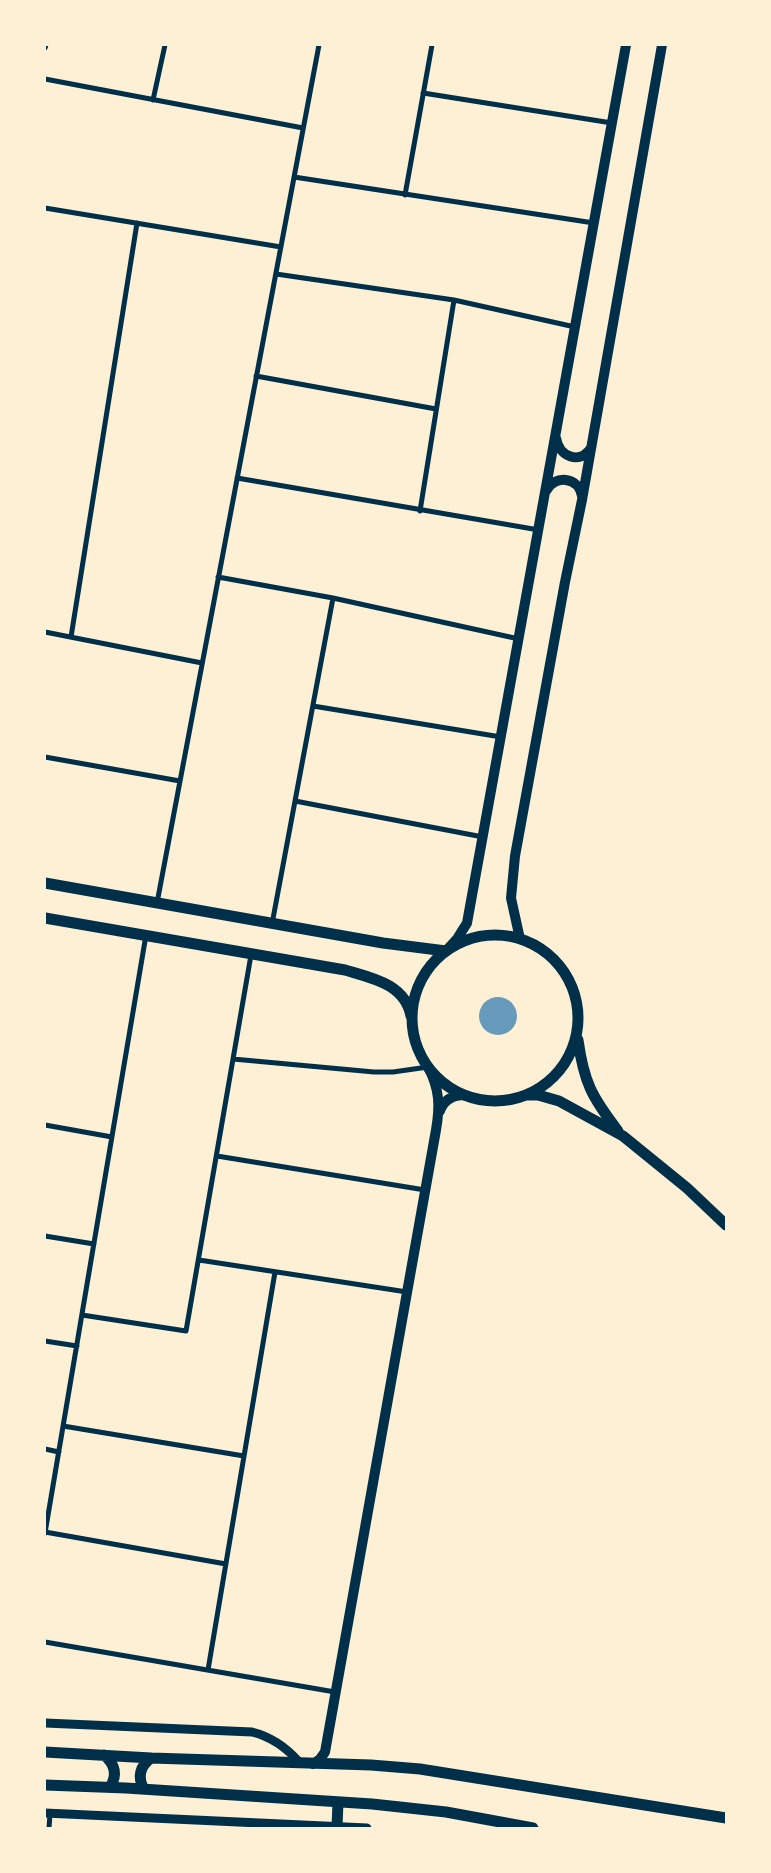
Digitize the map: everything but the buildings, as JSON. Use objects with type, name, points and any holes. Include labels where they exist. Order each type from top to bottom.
[{"type":"main road","points":[[413,1030],[412,1012],[422,978],[433,963],[458,939],[466,923],[502,737],[626,45]]},
{"type":"main road","points":[[520,939],[512,898],[515,856],[565,582],[592,448],[662,45]]},
{"type":"main road","points":[[556,435],[561,452],[572,457],[583,456],[592,448]]},
{"type":"main road","points":[[545,492],[552,482],[564,479],[575,483],[579,487],[582,500]]},
{"type":"main road","points":[[45,883],[391,945],[446,951],[467,940],[490,935],[505,935],[539,947],[567,976],[575,995],[578,1015],[577,1035],[582,1067],[592,1094],[623,1136]]},
{"type":"main road","points":[[45,918],[345,970],[380,981],[405,999],[418,1050],[438,1088],[438,1117],[426,1190],[325,1752],[320,1760],[313,1764]]},
{"type":"main road","points":[[529,1095],[551,1081],[560,1071],[573,1048],[577,1035]]},
{"type":"main road","points":[[428,1067],[448,1087],[464,1096],[488,1102],[502,1102],[529,1095],[538,1095],[559,1101],[623,1136],[687,1188],[726,1225]]},
{"type":"main road","points":[[438,1117],[444,1102],[452,1097],[464,1096]]},
{"type":"main road","points":[[45,1752],[151,1758],[371,1765],[461,1774],[726,1818]]},
{"type":"main road","points":[[104,1755],[113,1763],[115,1770],[110,1787]]},
{"type":"main road","points":[[144,1789],[141,1784],[140,1772],[142,1766],[151,1758]]},
{"type":"main road","points":[[45,1785],[110,1787],[338,1802],[446,1812],[533,1828]]},
{"type":"main road","points":[[337,1827],[338,1802]]},
{"type":"street","points":[[153,100],[165,45]]},
{"type":"street","points":[[157,903],[319,45]]},
{"type":"street","points":[[405,195],[432,45]]},
{"type":"street","points":[[45,79],[303,128]]},
{"type":"street","points":[[423,93],[612,123]]},
{"type":"street","points":[[294,177],[594,223]]},
{"type":"street","points":[[45,208],[281,248]]},
{"type":"street","points":[[71,638],[137,224]]},
{"type":"street","points":[[276,274],[454,300],[576,327]]},
{"type":"street","points":[[420,511],[454,300]]},
{"type":"street","points":[[256,376],[436,409]]},
{"type":"street","points":[[237,478],[539,530]]},
{"type":"street","points":[[218,578],[333,598],[519,639]]},
{"type":"street","points":[[272,924],[333,598]]},
{"type":"street","points":[[45,632],[202,663]]},
{"type":"street","points":[[313,706],[502,737]]},
{"type":"street","points":[[45,757],[180,781]]},
{"type":"street","points":[[295,801],[483,837]]},
{"type":"street","points":[[146,935],[45,1532],[226,1564]]},
{"type":"street","points":[[82,1315],[186,1331],[252,954]]},
{"type":"street","points":[[233,1059],[374,1072],[393,1072],[428,1067]]},
{"type":"street","points":[[45,1125],[112,1137]]},
{"type":"street","points":[[216,1156],[426,1190]]},
{"type":"street","points":[[45,1236],[94,1244]]},
{"type":"street","points":[[198,1260],[407,1292]]},
{"type":"street","points":[[208,1670],[275,1272]]},
{"type":"street","points":[[45,1341],[76,1346]]},
{"type":"street","points":[[63,1426],[244,1456]]},
{"type":"street","points":[[45,1449],[59,1452]]},
{"type":"street","points":[[45,1642],[336,1692]]},
{"type":"street","points":[[45,1723],[252,1732],[274,1741],[299,1762]]},
{"type":"street","points":[[50,1828],[47,1814],[178,1824],[367,1828]]},
{"type":"water","points":[[498,997],[511,1003],[517,1016],[511,1029],[498,1035],[485,1029],[479,1016],[485,1003]]}]
